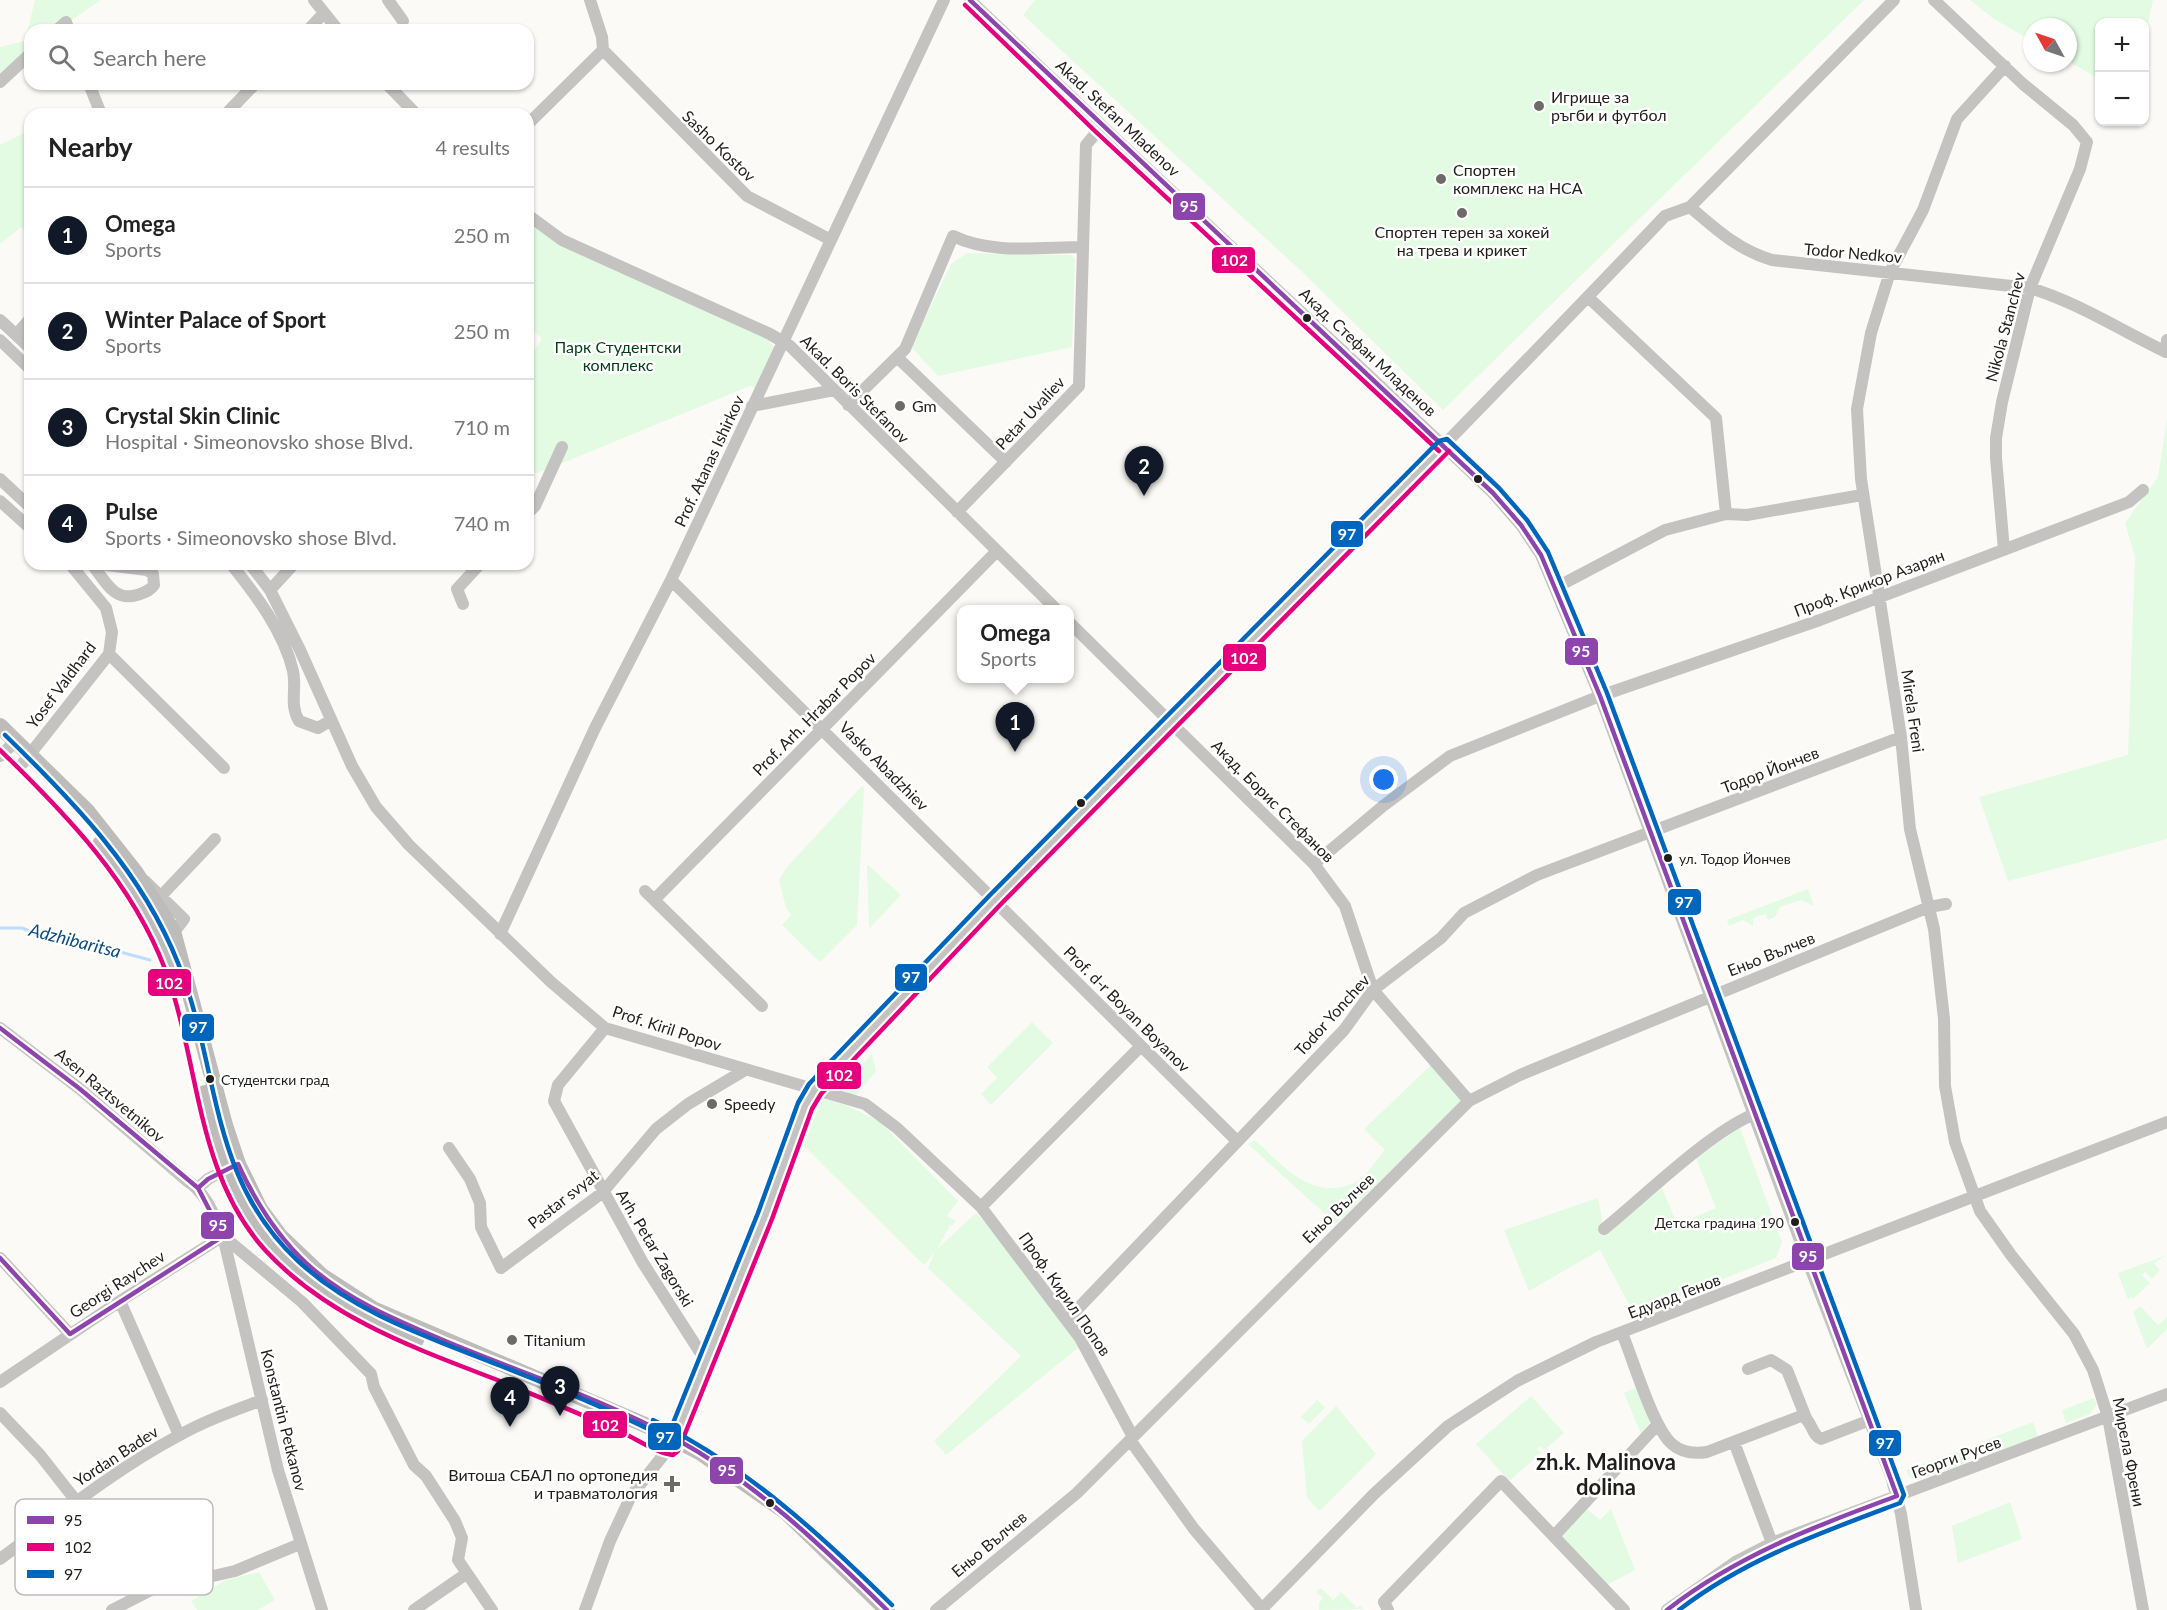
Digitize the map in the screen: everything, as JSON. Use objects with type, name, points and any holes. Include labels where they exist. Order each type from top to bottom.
[{"type":"main road","points":[[0,726],[6,746],[27,758],[87,811],[136,873],[166,933],[185,1004],[217,1147],[232,1166],[249,1216],[271,1245],[312,1283],[350,1310],[390,1330],[674,1444],[724,1469],[786,1512],[887,1610]]},
{"type":"main road","points":[[27,758],[102,845],[166,933]]},
{"type":"main road","points":[[674,1444],[777,1519],[874,1610]]},
{"type":"street","points":[[314,0],[332,24]]},
{"type":"street","points":[[388,0],[403,21]]},
{"type":"street","points":[[534,118],[603,50],[602,37],[590,0]]},
{"type":"street","name":"Prof. Atanas Ishirkov","points":[[500,934],[595,728],[671,580],[944,0]]},
{"type":"street","name":"Akad. Stefan Mladenov","points":[[970,0],[1101,127],[1493,493],[1521,525],[1541,555],[1600,696],[1808,1262],[1870,1420],[1897,1497],[1916,1610]]},
{"type":"street","points":[[585,1610],[610,1541],[631,1496],[674,1444],[805,1106],[815,1089],[995,900],[1444,446],[1665,216],[1690,207],[1894,0]]},
{"type":"street","points":[[1879,598],[1862,495],[1857,409],[1871,333],[1890,272],[1923,210],[1957,119],[2005,66],[1934,0]]},
{"type":"street","points":[[314,24],[323,14]]},
{"type":"street","name":"Sasho Kostov","points":[[603,50],[747,196],[831,240]]},
{"type":"street","points":[[0,82],[24,60]]},
{"type":"street","name":"Nikola Stanchev","points":[[2004,550],[1996,458],[1996,438],[2002,402],[2030,288],[2080,169],[2087,142],[2073,125],[2005,66]]},
{"type":"street","points":[[91,90],[99,108]]},
{"type":"street","points":[[232,108],[249,90]]},
{"type":"street","points":[[393,90],[410,108]]},
{"type":"street","name":"Petar Uvaliev","points":[[957,512],[1079,386],[1086,145],[1101,127]]},
{"type":"street","name":"Todor Nedkov","points":[[1690,207],[1734,244],[1760,257],[1789,263],[2030,288],[2081,307],[2166,346]]},
{"type":"street","name":"Akad. Boris Stefanov","points":[[534,219],[562,240],[783,341],[1053,605]]},
{"type":"street","points":[[848,405],[905,349],[954,236],[966,242],[1008,248],[1083,246]]},
{"type":"street","points":[[1588,297],[1716,418],[1726,514]]},
{"type":"street","points":[[0,320],[24,342]]},
{"type":"street","points":[[16,334],[24,325]]},
{"type":"street","points":[[0,340],[24,363]]},
{"type":"street","points":[[898,358],[1006,462]]},
{"type":"street","points":[[752,406],[834,390]]},
{"type":"street","points":[[534,499],[562,447]]},
{"type":"street","points":[[0,479],[24,501]]},
{"type":"street","name":"Проф. Крикор Азарян","points":[[1314,864],[1383,806],[1449,756],[1600,696],[1879,598],[2129,502],[2143,490]]},
{"type":"street","points":[[1555,588],[1665,530],[1726,514],[1747,515],[1862,495]]},
{"type":"street","points":[[0,501],[24,523]]},
{"type":"street","name":"Prof. Arh. Hrabar Popov","points":[[762,1006],[650,896],[823,728],[997,551]]},
{"type":"street","name":"Yosef Valdhard","points":[[27,758],[109,654],[112,632],[106,609],[75,570]]},
{"type":"street","points":[[98,570],[113,592],[127,598],[149,591],[154,585],[155,578],[150,572],[140,570]]},
{"type":"street","points":[[235,570],[271,620],[288,655],[294,674],[293,704],[299,720],[318,728],[330,721]]},
{"type":"street","name":"Prof. Kiril Popov","points":[[254,570],[270,590],[300,650],[330,721],[376,807],[409,845],[500,934],[605,1028],[865,1104],[897,1128],[981,1207]]},
{"type":"street","points":[[270,590],[288,570]]},
{"type":"street","points":[[463,604],[457,589],[474,570]]},
{"type":"street","name":"Vasko Abadzhiev","points":[[671,580],[995,900]]},
{"type":"street","name":"Mirela Freni","points":[[1879,598],[1901,737],[1910,829],[1929,908]]},
{"type":"street","points":[[1074,627],[1171,721]]},
{"type":"street","points":[[109,654],[224,768]]},
{"type":"street","name":"Акад. Борис Стефанов","points":[[1171,721],[1314,864],[1345,906],[1373,990],[1469,1101]]},
{"type":"street","name":"Тодор Йончев","points":[[1651,834],[1901,737]]},
{"type":"street","name":"Todor Yonchev","points":[[1067,1320],[1236,1140],[1344,1030],[1373,990],[1441,938],[1464,913],[1538,875],[1651,834]]},
{"type":"street","points":[[162,895],[214,839]]},
{"type":"street","points":[[136,873],[162,895],[184,920],[166,933]]},
{"type":"street","name":"Prof. d-r Boyan Boyanov","points":[[995,900],[1236,1140]]},
{"type":"street","name":"Еньо Вълчев","points":[[936,1610],[1077,1493],[1469,1101],[1520,1074],[1929,908],[1946,904]]},
{"type":"street","name":"Мирела Френи","points":[[1929,908],[1944,1019],[1945,1086],[1950,1118],[1974,1198],[2011,1255],[2074,1334],[2093,1370],[2108,1417],[2143,1608]]},
{"type":"street","name":"Asen Raztsvetnikov","points":[[0,1028],[80,1089],[198,1188],[223,1236]]},
{"type":"street","name":"Arh. Petar Zagorski","points":[[605,1028],[554,1092],[558,1110],[602,1193],[643,1263],[707,1363]]},
{"type":"street","points":[[981,1207],[1142,1046]]},
{"type":"street","name":"Pastar svyat","points":[[449,1148],[470,1179],[480,1203],[481,1227],[501,1268],[602,1193],[656,1128],[687,1104],[745,1070]]},
{"type":"street","points":[[1604,1229],[1695,1153],[1754,1114]]},
{"type":"street","name":"Едуард Генов","points":[[1262,1609],[1374,1494],[1448,1426],[1572,1352],[2167,1122]]},
{"type":"street","points":[[198,1188],[232,1166]]},
{"type":"street","name":"Проф. Кирил Попов","points":[[981,1207],[1089,1351],[1132,1438]]},
{"type":"street","points":[[223,1236],[302,1302],[371,1374],[374,1387],[414,1465],[426,1476],[455,1521],[462,1538],[458,1560],[492,1610]]},
{"type":"street","name":"Georgi Raychev","points":[[0,1382],[120,1301],[223,1236]]},
{"type":"street","name":"Konstantin Petkanov","points":[[223,1236],[278,1470],[322,1610]]},
{"type":"street","points":[[0,1258],[70,1334]]},
{"type":"street","points":[[120,1301],[179,1435]]},
{"type":"street","points":[[1622,1333],[1658,1424],[1674,1446],[1696,1454],[1801,1416],[1806,1418]]},
{"type":"street","points":[[1748,1369],[1771,1360],[1787,1370],[1806,1418],[1816,1436],[1821,1439],[1870,1420]]},
{"type":"street","name":"Георги Русев","points":[[1667,1610],[1737,1561],[1772,1543],[2167,1394]]},
{"type":"street","name":"Yordan Badev","points":[[80,1499],[104,1481],[179,1435],[262,1400]]},
{"type":"street","points":[[0,1413],[40,1455],[74,1499]]},
{"type":"street","points":[[1554,1536],[1658,1424]]},
{"type":"street","points":[[1132,1438],[1194,1529],[1262,1609]]},
{"type":"street","points":[[1734,1442],[1772,1543]]},
{"type":"street","points":[[1388,1610],[1384,1602],[1501,1481],[1624,1610]]},
{"type":"street","points":[[213,1576],[235,1571],[300,1544]]},
{"type":"street","name":"Yordan Badev","points":[[0,1559],[15,1548]]},
{"type":"street","points":[[414,1610],[466,1574]]},
{"type":"street","points":[[112,1610],[142,1595]]},
{"type":"green space","points":[[35,0],[101,0],[66,24],[29,24]]},
{"type":"green space","name":"Спортен комплекс на НСА","points":[[1035,0],[1864,0],[1443,410],[1299,269],[1023,15]]},
{"type":"green space","points":[[1970,0],[2153,0],[2149,18],[2095,18],[2095,77],[2077,66],[2077,18],[2023,18],[2023,36],[1994,19]]},
{"type":"green space","points":[[24,41],[24,60],[0,82],[0,47]]},
{"type":"green space","points":[[24,133],[24,230],[21,227],[0,244],[0,145]]},
{"type":"green space","name":"Парк Студентски комплекс","points":[[534,224],[768,339],[775,349],[761,389],[750,386],[534,473],[534,351],[542,339],[534,332]]},
{"type":"green space","points":[[967,253],[1071,255],[1075,260],[1072,347],[938,376],[911,347],[951,264]]},
{"type":"green space","points":[[2167,420],[2167,839],[2008,881],[1979,797],[2128,755],[2135,557],[2125,523],[2158,477]]},
{"type":"green space","points":[[862,786],[864,788],[857,925],[820,962],[782,925],[791,915],[786,908],[779,880],[787,867]]},
{"type":"green space","points":[[867,864],[901,895],[869,929]]},
{"type":"green space","points":[[1808,889],[1814,906],[1801,900],[1780,907],[1775,917],[1768,920],[1766,914],[1753,918],[1753,926],[1743,920],[1729,926],[1727,920]]},
{"type":"green space","points":[[1032,1022],[1053,1043],[991,1105],[981,1094],[997,1078],[987,1067]]},
{"type":"green space","points":[[872,1054],[876,1071],[857,1095],[847,1093],[839,1086],[857,1064],[860,1066]]},
{"type":"green space","points":[[1432,1064],[1462,1100],[1336,1224],[1248,1144],[1255,1140],[1288,1170],[1313,1185],[1326,1188],[1356,1182],[1368,1172],[1385,1150],[1364,1129]]},
{"type":"green space","points":[[823,1098],[848,1106],[880,1122],[958,1201],[947,1216],[956,1221],[950,1225],[937,1249],[976,1213],[1078,1320],[1079,1347],[946,1455],[934,1441],[1021,1356],[928,1268],[935,1252],[924,1265],[803,1145]]},
{"type":"green space","points":[[1740,1128],[1782,1242],[1776,1258],[1634,1314],[1600,1250],[1529,1291],[1504,1230],[1598,1198],[1604,1229],[1613,1227],[1662,1188],[1677,1224],[1716,1208],[1696,1158]]},
{"type":"green space","points":[[2167,1255],[2154,1263],[2160,1270],[2152,1279],[2145,1272],[2142,1275],[2150,1283],[2133,1299],[2131,1297],[2128,1300],[2118,1273]]},
{"type":"green space","points":[[2140,1306],[2158,1325],[2167,1317],[2167,1329],[2147,1349],[2133,1312]]},
{"type":"green space","points":[[1639,1386],[1651,1417],[1641,1434],[1624,1393]]},
{"type":"green space","points":[[1531,1396],[1564,1433],[1544,1450],[1540,1446],[1537,1449],[1541,1453],[1509,1481],[1476,1444]]},
{"type":"green space","points":[[2094,1398],[2097,1404],[2090,1414],[2066,1423],[2062,1410]]},
{"type":"green space","points":[[1317,1400],[1325,1408],[1309,1424],[1301,1417]]},
{"type":"green space","points":[[1336,1406],[1376,1454],[1320,1511],[1307,1498],[1302,1441]]},
{"type":"green space","points":[[2033,1422],[2038,1436],[1991,1454],[1986,1440]]},
{"type":"green space","points":[[1960,1450],[1964,1464],[1917,1480],[1909,1476],[1906,1470]]},
{"type":"green space","points":[[2010,1502],[2022,1539],[1958,1563],[1952,1526]]},
{"type":"green space","points":[[1586,1508],[1600,1520],[1611,1509],[1635,1570],[1607,1585],[1560,1536]]},
{"type":"green space","points":[[259,1572],[275,1600],[258,1610],[197,1610],[191,1601],[201,1595],[213,1595],[213,1588],[226,1580]]},
{"type":"green space","points":[[1321,1588],[1333,1600],[1341,1592],[1357,1608],[1360,1605],[1364,1609],[1319,1610],[1319,1603],[1323,1598],[1316,1592]]},
{"type":"waterway","name":"Adzhibaritsa","points":[[0,928],[22,928],[50,939],[83,942],[150,960]]},
{"type":"transit line","name":"95","points":[[970,0],[1493,493],[1521,525],[1541,555],[1600,696],[1897,1496]]},
{"type":"transit line","name":"102","points":[[965,5],[1096,132],[1439,451]]},
{"type":"transit line","name":"97","points":[[5,735],[56,786],[104,840],[126,869],[163,930],[192,1002],[231,1157],[247,1193],[268,1228],[297,1260],[343,1295],[394,1322],[585,1400],[667,1438],[758,1213],[798,1103],[809,1084],[990,895],[1439,441],[1447,439],[1499,488],[1527,520],[1548,552],[1607,693],[1904,1495],[1900,1503],[1814,1536],[1758,1561],[1704,1592],[1679,1610]]},
{"type":"transit line","name":"102","points":[[0,750],[73,824],[95,851],[135,907],[151,937],[165,969],[176,1005],[202,1116],[225,1188],[243,1221],[266,1251],[318,1296],[378,1330],[409,1345],[592,1419],[660,1452],[673,1455],[678,1451],[772,1219],[812,1109],[821,1094],[1000,905],[1449,451]]},
{"type":"transit line","name":"95","points":[[0,1028],[80,1089],[198,1188],[223,1236],[70,1334],[0,1258]]},
{"type":"transit line","name":"95","points":[[198,1188],[208,1179],[238,1164],[259,1205],[276,1230],[307,1264],[340,1289],[412,1327],[649,1425],[705,1456],[734,1475],[787,1517],[887,1610]]},
{"type":"transit line","name":"97","points":[[653,1420],[719,1458],[780,1503],[837,1552],[892,1605]]},
{"type":"transit line","name":"95","points":[[1667,1610],[1693,1591],[1748,1558],[1806,1531],[1897,1496]]},
{"type":"place","name":"Игрище за ръгби и футбол","points":[[1539,106]]},
{"type":"place","name":"Спортен комплекс на НСА","points":[[1441,179]]},
{"type":"place","name":"Спортен терен за хокей на трева и крикет","points":[[1462,213]]},
{"type":"place","name":"Gm","points":[[900,406]]},
{"type":"place","name":"Winter Palace of Sport","points":[[1144,496]]},
{"type":"place","name":"Omega","points":[[1015,752]]},
{"type":"place","name":"ул. Тодор Йончев","points":[[1668,858]]},
{"type":"place","name":"Студентски град","points":[[210,1079]]},
{"type":"place","name":"Speedy","points":[[712,1104]]},
{"type":"place","name":"Детска градина 190","points":[[1795,1222]]},
{"type":"place","name":"Titanium","points":[[512,1340]]},
{"type":"place","name":"Crystal Skin Clinic","points":[[560,1416]]},
{"type":"place","name":"Pulse","points":[[510,1427]]},
{"type":"place","name":"Витоша СБАЛ по ортопедия и травматология","points":[[672,1484]]},
{"type":"district","name":"zh.k. Malinova dolina","points":[[1606,1474]]}]
